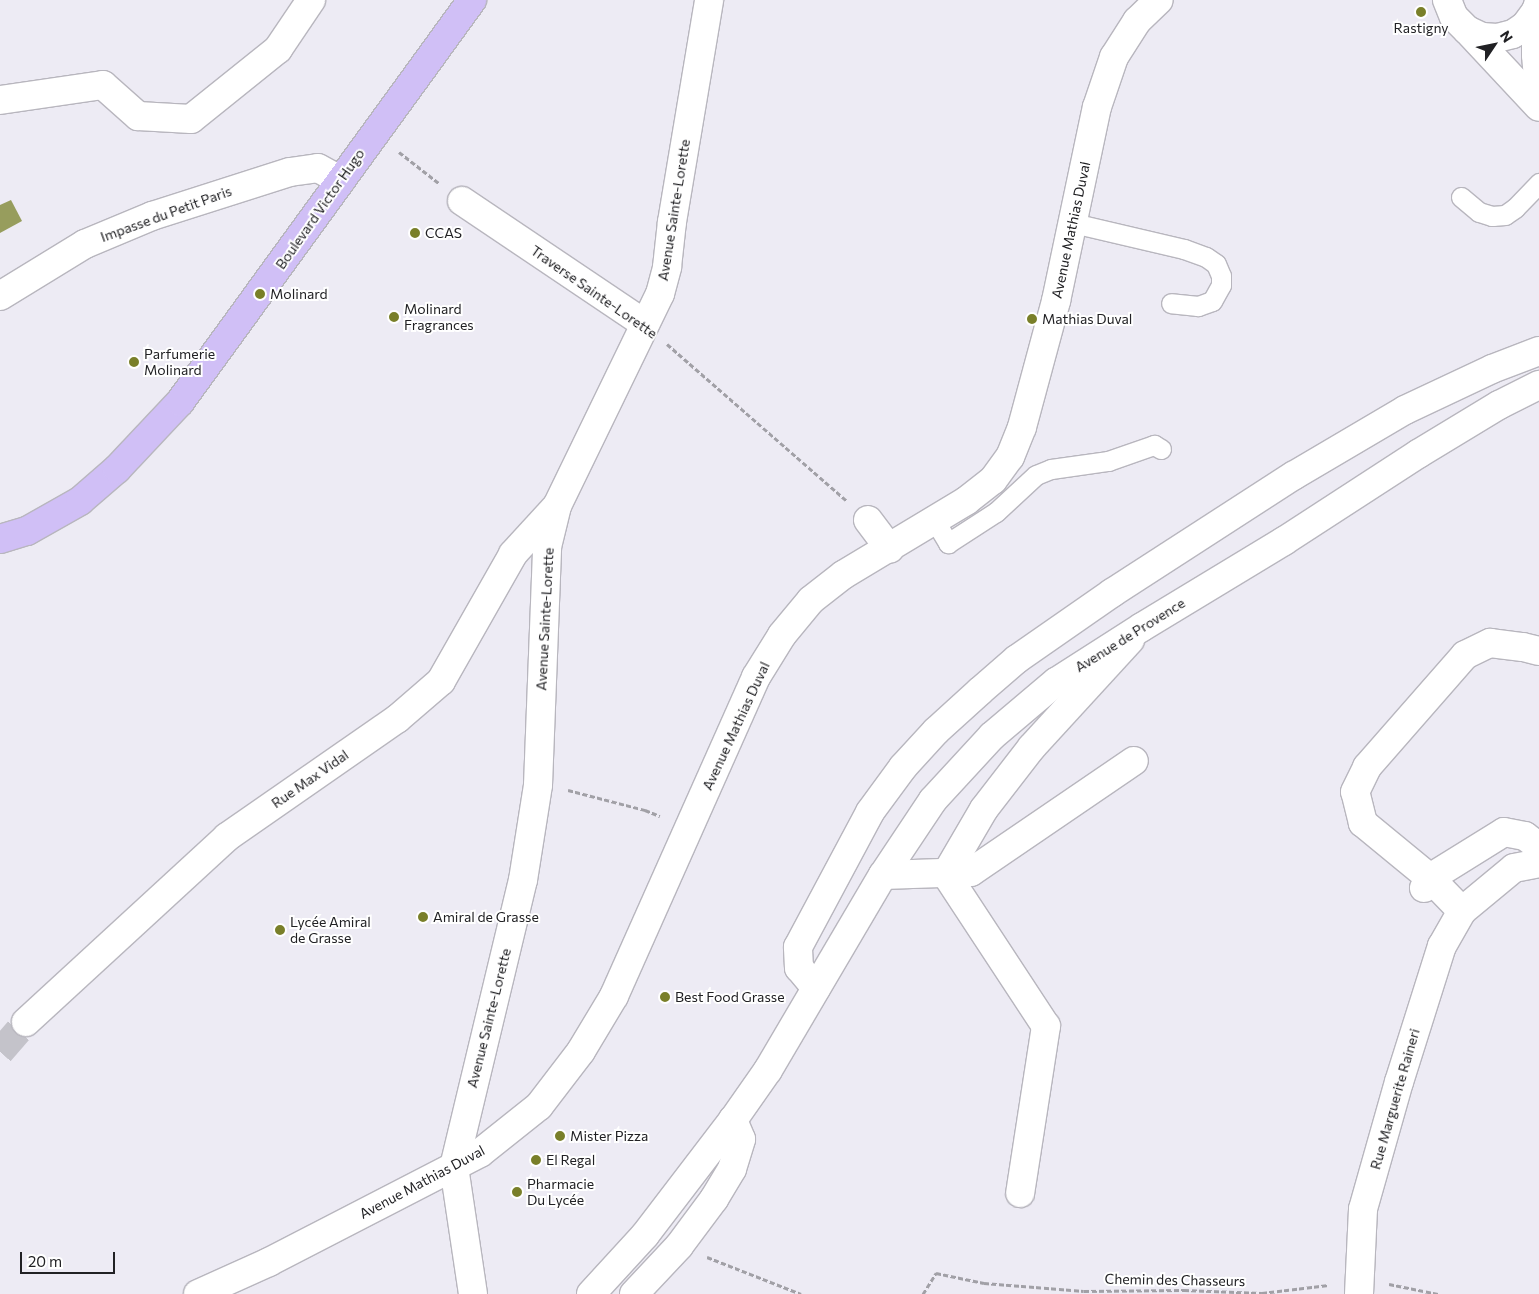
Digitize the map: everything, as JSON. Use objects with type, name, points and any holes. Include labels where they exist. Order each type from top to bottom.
[{"type":"main road","name":"Boulevard Victor Hugo","points":[[0,539],[27,531],[80,501],[118,469],[180,402],[341,181],[374,132],[472,0]]},
{"type":"street","points":[[0,100],[103,85],[138,116],[191,119],[278,49],[311,0]]},
{"type":"street","name":"Avenue Sainte-Lorette","points":[[454,1167],[523,880],[538,785],[548,547],[557,506],[660,294],[667,268],[672,222],[709,0]]},
{"type":"street","name":"Avenue Mathias Duval","points":[[198,1294],[269,1262],[480,1153],[539,1106],[580,1051],[614,996],[756,677],[782,635],[811,600],[843,575],[890,549],[966,502],[993,480],[1010,457],[1022,427],[1051,320],[1098,107],[1114,57],[1137,20],[1159,0]]},
{"type":"street","points":[[1447,0],[1454,17],[1539,107]]},
{"type":"street","points":[[1467,30],[1482,36],[1497,38],[1514,34],[1525,26],[1537,21],[1539,88]]},
{"type":"street","name":"Impasse du Petit Paris","points":[[0,296],[85,244],[152,216],[290,172],[318,168],[341,181]]},
{"type":"street","name":"Traverse Sainte-Lorette","points":[[462,201],[645,324]]},
{"type":"street","points":[[816,988],[799,968],[798,947],[870,812],[903,767],[936,732],[980,691],[1017,659],[1104,598],[1293,476],[1405,410],[1492,369],[1539,350]]},
{"type":"street","name":"Avenue de Provence","points":[[591,1294],[646,1235],[733,1120],[768,1070],[883,875],[933,800],[992,736],[1056,682],[1142,627],[1284,541],[1426,449],[1539,385]]},
{"type":"street","name":"Rue Max Vidal","points":[[26,1022],[227,837],[397,719],[441,681],[513,554],[557,506]]},
{"type":"street","points":[[868,520],[890,549]]},
{"type":"street","points":[[946,874],[984,809],[1032,746],[1142,627]]},
{"type":"street","points":[[1539,651],[1490,643],[1466,655],[1367,767],[1355,792],[1363,823],[1427,882],[1462,911],[1514,868],[1539,863]]},
{"type":"street","points":[[883,875],[971,872],[1134,761]]},
{"type":"street","points":[[1427,882],[1504,832],[1526,836],[1539,847]]},
{"type":"street","points":[[946,874],[1046,1026],[1020,1193]]},
{"type":"street","name":"Rue Marguerite Raineri","points":[[1359,1286],[1363,1209],[1430,978],[1442,946],[1462,911]]},
{"type":"street","points":[[634,1294],[679,1246],[714,1198],[732,1169],[742,1140],[733,1120]]},
{"type":"street","points":[[454,1167],[473,1294]]},
{"type":"lane","points":[[1461,197],[1479,212],[1492,216],[1505,215],[1515,208],[1539,183]]},
{"type":"lane","points":[[1072,223],[1184,249],[1206,257],[1216,264],[1222,276],[1212,301],[1198,306],[1171,303]]},
{"type":"lane","points":[[935,521],[948,543],[996,512],[1036,475],[1051,469],[1108,461],[1154,445],[1161,449]]},
{"type":"path","points":[[374,132],[462,201]]},
{"type":"path","name":"Traverse Sainte-Lorette","points":[[645,324],[868,520]]},
{"type":"path","points":[[538,785],[552,786],[646,810],[687,830]]},
{"type":"path","points":[[679,1246],[801,1294]]},
{"type":"path","name":"Chemin des Chasseurs","points":[[923,1294],[936,1273],[984,1283],[1084,1291],[1184,1290],[1262,1293],[1359,1286],[1413,1288],[1438,1294]]},
{"type":"shaded area","points":[[11,200],[22,221],[0,233],[0,205]]},
{"type":"tunnel","points":[[0,1052],[26,1022]]},
{"type":"place","name":"Rastigny","points":[[1421,12]]},
{"type":"place","name":"CCAS","points":[[415,233]]},
{"type":"place","name":"Molinard","points":[[260,294]]},
{"type":"place","name":"Molinard Fragrances","points":[[394,317]]},
{"type":"place","name":"Mathias Duval","points":[[1032,319]]},
{"type":"place","name":"Parfumerie Molinard","points":[[134,362]]},
{"type":"place","name":"Amiral de Grasse","points":[[423,917]]},
{"type":"place","name":"Lycée Amiral de Grasse","points":[[280,930]]},
{"type":"place","name":"Best Food Grasse","points":[[665,997]]},
{"type":"place","name":"Mister Pizza","points":[[560,1136]]},
{"type":"place","name":"El Regal","points":[[536,1160]]},
{"type":"place","name":"Pharmacie Du Lycée","points":[[517,1192]]}]
